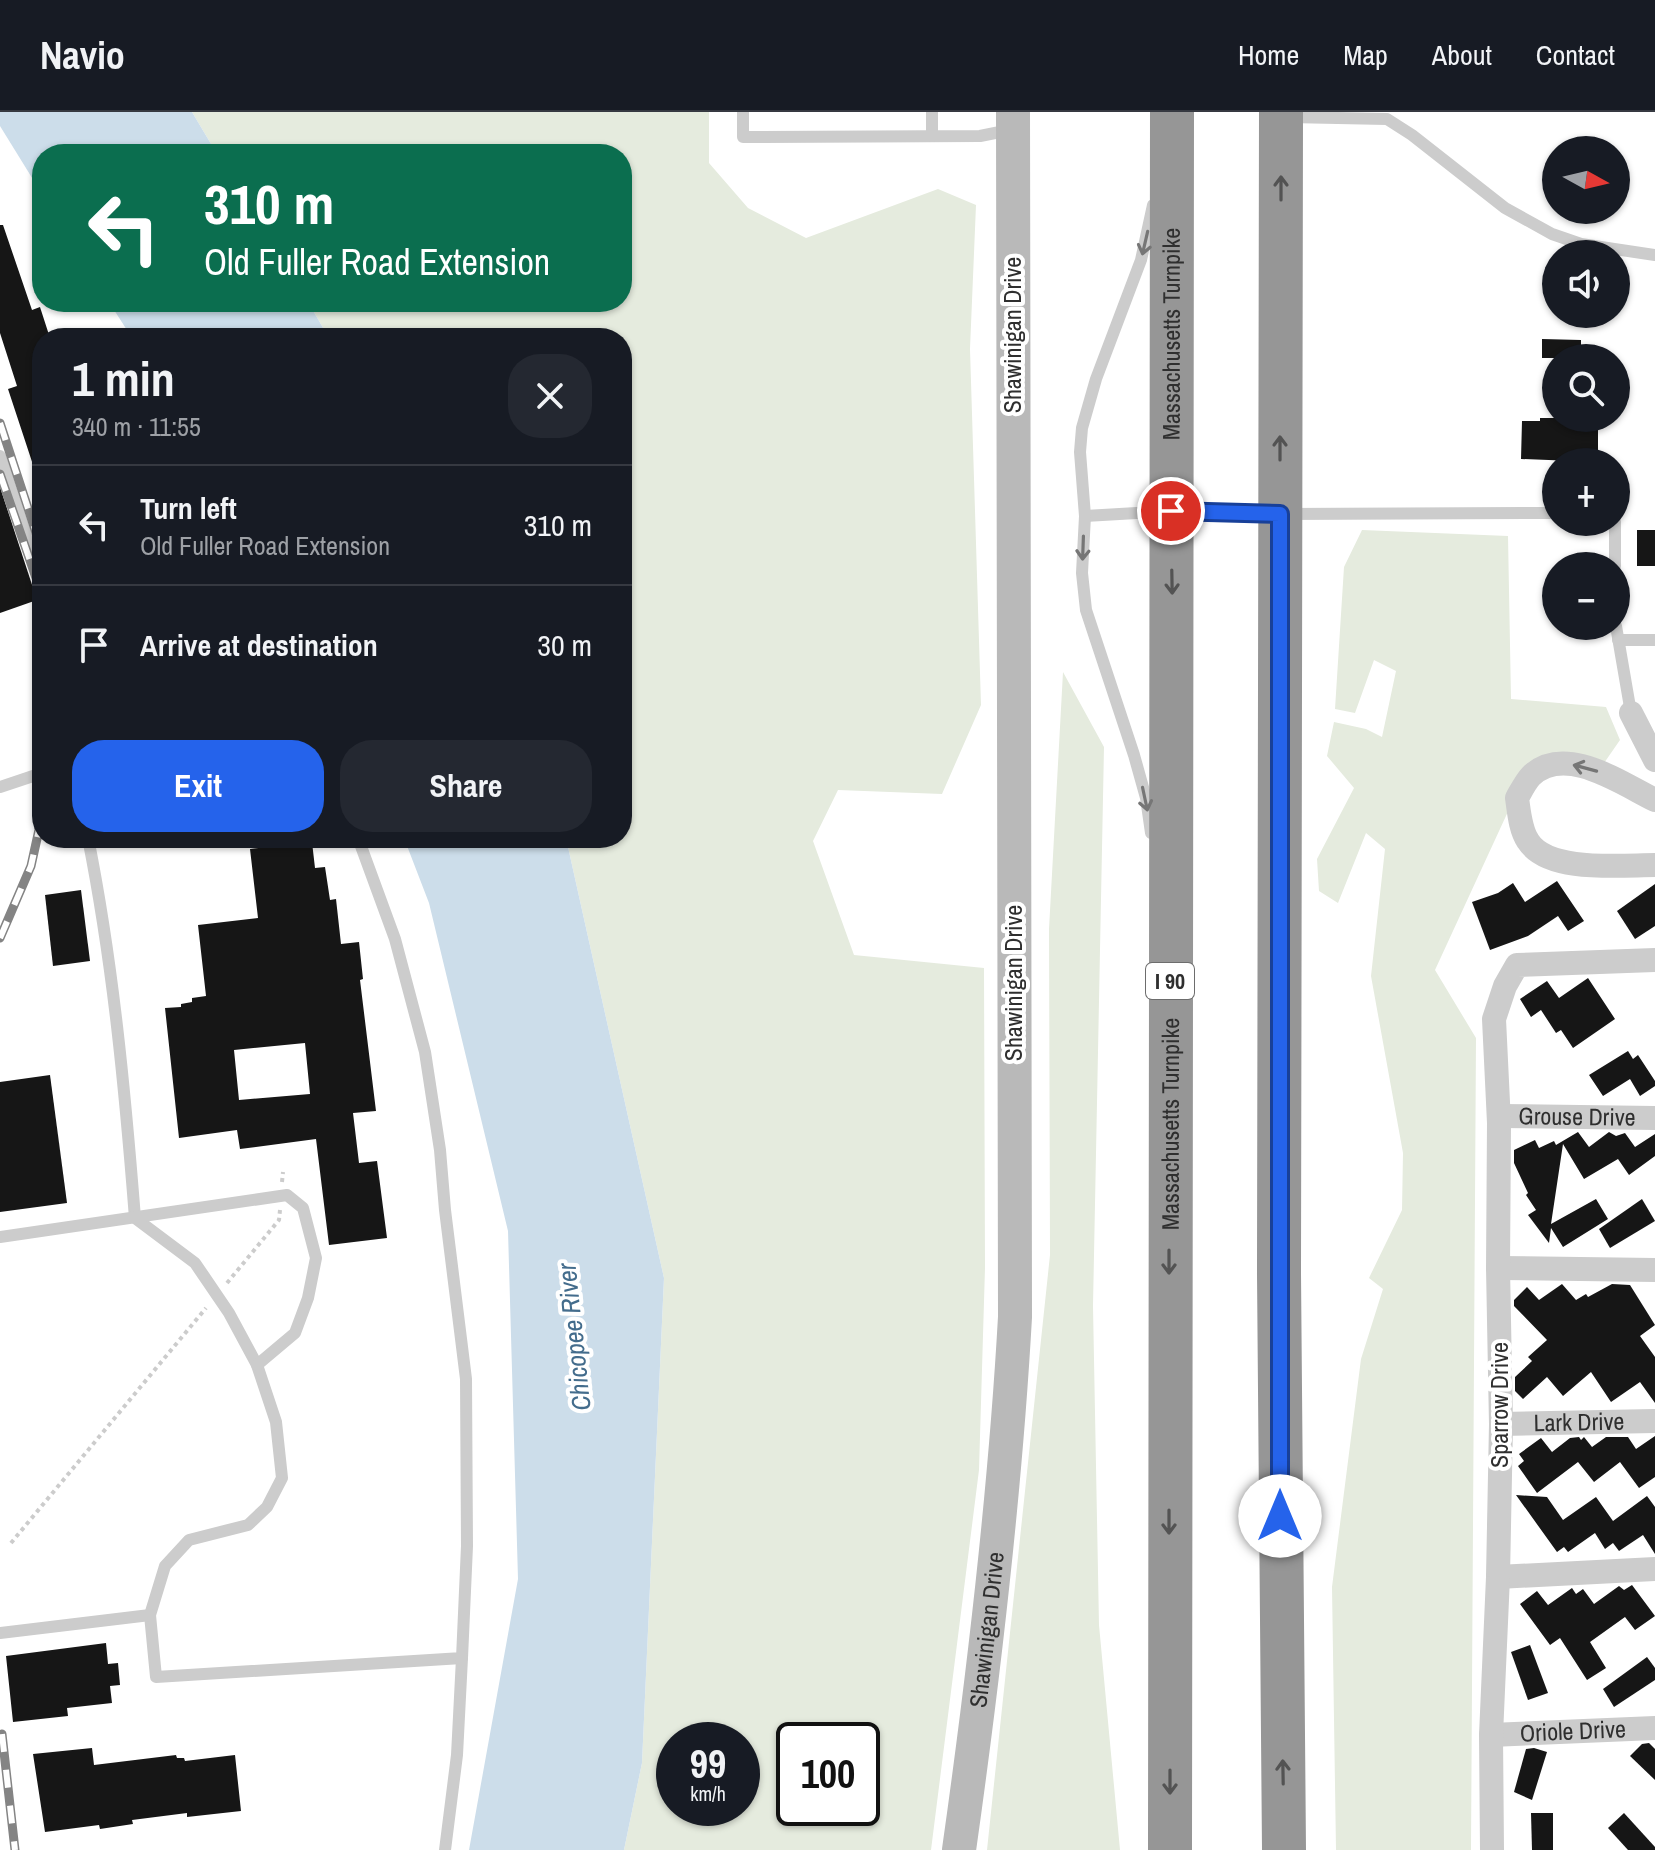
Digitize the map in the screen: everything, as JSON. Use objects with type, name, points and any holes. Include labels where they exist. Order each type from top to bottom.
[{"type":"highway","name":"Massachusetts Turnpike","points":[[1170,1850],[1165,881],[1171,511],[1172,112]]},
{"type":"highway","points":[[1281,114],[1279,1289],[1284,1850]]},
{"type":"main road","name":"Shawinigan Drive","points":[[959,1850],[994,1591],[1015,1317],[1013,121]]},
{"type":"street","points":[[1631,713],[1655,760]]},
{"type":"street","points":[[1655,800],[1591,768],[1561,762],[1532,775],[1517,798],[1528,841],[1545,857],[1577,864],[1655,865]]},
{"type":"street","name":"Sparrow Drive","points":[[1492,1850],[1491,1735],[1501,1424],[1499,1116],[1494,1019],[1505,986],[1517,965],[1655,960]]},
{"type":"street","name":"Grouse Drive","points":[[1499,1116],[1655,1118]]},
{"type":"street","points":[[1498,1268],[1655,1270]]},
{"type":"street","name":"Lark Drive","points":[[1501,1424],[1655,1421]]},
{"type":"street","points":[[1498,1577],[1655,1569]]},
{"type":"street","name":"Oriole Drive","points":[[1491,1735],[1655,1728]]},
{"type":"lane","points":[[743,112],[743,137],[980,136],[1013,121]]},
{"type":"lane","points":[[932,112],[932,136]]},
{"type":"lane","points":[[1154,846],[1146,798],[1134,755],[1086,610],[1082,573],[1085,516],[1080,460],[1082,428],[1096,379],[1141,260],[1172,112]]},
{"type":"lane","points":[[1281,114],[1392,121],[1486,195],[1541,228],[1578,243],[1655,255]]},
{"type":"lane","points":[[0,456],[32,554]]},
{"type":"lane","points":[[1085,516],[1171,511],[1542,513]]},
{"type":"lane","points":[[1618,640],[1631,713]]},
{"type":"lane","points":[[1630,640],[1655,640]]},
{"type":"lane","points":[[0,787],[32,776]]},
{"type":"lane","points":[[90,848],[123,1070],[135,1218],[195,1263],[257,1365],[276,1422],[282,1478],[267,1507],[248,1525],[189,1540],[165,1566],[150,1615],[156,1677],[462,1658]]},
{"type":"lane","points":[[362,848],[395,939],[425,1052],[440,1150],[466,1379],[467,1546],[457,1755],[445,1850]]},
{"type":"lane","points":[[0,1237],[287,1195],[303,1208],[316,1258],[308,1298],[295,1333],[257,1365]]},
{"type":"lane","points":[[0,1633],[150,1615]]},
{"type":"path","points":[[11,1543],[279,1220],[283,1172]]},
{"type":"shaded area","points":[[192,112],[709,112],[709,163],[748,208],[806,238],[938,189],[976,205],[970,349],[981,705],[942,794],[838,790],[813,841],[854,955],[984,968],[985,1268],[979,1470],[931,1850],[624,1850],[642,1763],[664,1278],[568,848],[632,848],[632,328],[323,328],[314,312],[632,312],[632,144],[211,144]]},
{"type":"shaded area","points":[[1362,530],[1508,536],[1511,699],[1606,707],[1620,740],[1602,766],[1529,766],[1435,970],[1476,1038],[1471,1850],[1336,1850],[1332,1587],[1361,1359],[1383,1289],[1369,1278],[1402,1210],[1403,1153],[1371,976],[1385,849],[1366,833],[1338,903],[1319,891],[1317,859],[1354,788],[1327,756],[1334,722],[1366,729],[1382,737],[1396,671],[1374,660],[1355,713],[1335,709],[1344,567]]},
{"type":"shaded area","points":[[1063,672],[1104,747],[1093,1306],[1099,1625],[1120,1850],[987,1850],[1050,1255],[1049,929]]},
{"type":"water","points":[[0,112],[192,112],[211,144],[32,144],[32,178],[0,126]]},
{"type":"water","points":[[115,312],[314,312],[323,328],[126,328]]},
{"type":"water","name":"Chicopee River","points":[[408,848],[568,848],[664,1278],[642,1763],[624,1850],[469,1850],[518,1579],[508,1231],[429,903]]},
{"type":"building","points":[[0,225],[3,225],[32,312],[42,312],[47,328],[32,328],[32,462],[8,389],[17,386],[0,333]]},
{"type":"building","points":[[1542,339],[1581,340],[1581,344],[1542,344]]},
{"type":"building","points":[[1542,418],[1542,432],[1598,432],[1598,448],[1542,448],[1542,460],[1521,459],[1522,421],[1540,421]]},
{"type":"building","points":[[0,487],[32,585],[32,602],[0,613]]},
{"type":"building","points":[[1637,530],[1655,530],[1655,566],[1637,566]]},
{"type":"building","points":[[313,848],[315,868],[325,867],[330,900],[336,899],[341,944],[359,942],[363,979],[360,980],[376,1111],[353,1113],[359,1163],[377,1161],[387,1238],[329,1245],[316,1139],[240,1149],[237,1130],[179,1138],[165,1008],[181,1007],[181,1004],[192,1002],[192,998],[206,996],[198,925],[258,918],[250,849]],"holes":[[[305,1043],[310,1094],[239,1100],[234,1050]]]},
{"type":"building","points":[[1557,881],[1584,921],[1568,931],[1558,916],[1528,936],[1490,950],[1472,902],[1498,893],[1513,883],[1525,902]]},
{"type":"building","points":[[1655,884],[1655,926],[1635,939],[1617,911]]},
{"type":"building","points":[[81,890],[90,961],[53,966],[45,895]]},
{"type":"building","points":[[1588,978],[1615,1019],[1573,1048],[1561,1030],[1556,1033],[1541,1010],[1531,1017],[1520,999],[1547,981],[1559,998]]},
{"type":"building","points":[[1628,1051],[1633,1059],[1638,1055],[1655,1081],[1655,1086],[1640,1096],[1630,1079],[1603,1096],[1589,1075]]},
{"type":"building","points":[[50,1075],[67,1203],[0,1212],[0,1082]]},
{"type":"building","points":[[1578,1132],[1589,1147],[1609,1132],[1616,1136],[1625,1133],[1635,1147],[1655,1134],[1655,1156],[1629,1175],[1618,1159],[1584,1179],[1563,1144],[1551,1224],[1596,1199],[1608,1219],[1563,1247],[1551,1228],[1549,1243],[1528,1215],[1536,1210],[1526,1195],[1528,1193],[1514,1163],[1514,1150],[1535,1140],[1539,1148],[1554,1141],[1556,1145]]},
{"type":"building","points":[[1642,1199],[1655,1221],[1610,1248],[1599,1229]]},
{"type":"building","points":[[1562,1284],[1576,1300],[1612,1284],[1630,1285],[1655,1325],[1640,1336],[1655,1357],[1655,1403],[1640,1382],[1611,1402],[1591,1372],[1563,1396],[1547,1377],[1523,1399],[1515,1391],[1515,1377],[1532,1361],[1528,1357],[1547,1340],[1514,1306],[1514,1300],[1527,1287],[1539,1300]]},
{"type":"building","points":[[1655,1436],[1655,1477],[1639,1488],[1620,1462],[1594,1482],[1578,1462],[1537,1493],[1518,1466],[1524,1461],[1519,1454],[1541,1438],[1552,1452],[1570,1438],[1579,1437],[1581,1440],[1584,1437],[1592,1447],[1606,1437],[1628,1437],[1636,1449]]},
{"type":"building","points":[[1516,1495],[1547,1497],[1563,1520],[1596,1497],[1613,1521],[1647,1496],[1655,1507],[1655,1554],[1643,1535],[1619,1551],[1613,1543],[1605,1549],[1595,1533],[1568,1552],[1564,1547],[1557,1552]]},
{"type":"building","points":[[1632,1585],[1655,1616],[1635,1630],[1625,1617],[1590,1642],[1606,1668],[1587,1680],[1560,1638],[1550,1645],[1520,1604],[1537,1591],[1548,1605],[1572,1588],[1576,1594],[1583,1589],[1594,1604],[1619,1586],[1624,1590]]},
{"type":"building","points":[[106,1643],[108,1664],[118,1663],[120,1685],[110,1686],[112,1703],[67,1708],[68,1716],[13,1722],[6,1656]]},
{"type":"building","points":[[1530,1645],[1548,1693],[1528,1700],[1511,1652]]},
{"type":"building","points":[[1647,1657],[1655,1668],[1655,1680],[1614,1707],[1603,1689]]},
{"type":"building","points":[[1649,1743],[1655,1749],[1655,1780],[1630,1756],[1642,1744]]},
{"type":"building","points":[[92,1748],[94,1765],[176,1755],[185,1761],[235,1755],[241,1811],[187,1817],[187,1813],[132,1820],[133,1824],[100,1829],[99,1825],[45,1832],[33,1754]]},
{"type":"building","points":[[1526,1749],[1547,1752],[1532,1800],[1514,1792]]},
{"type":"building","points":[[1531,1813],[1553,1813],[1553,1850],[1532,1850]]},
{"type":"building","points":[[1624,1813],[1655,1850],[1628,1850],[1608,1828]]},
{"type":"railway","points":[[0,423],[32,521]]},
{"type":"railway","points":[[0,474],[32,566]]},
{"type":"railway","points":[[0,938],[31,866],[35,848]]},
{"type":"railway","points":[[2,1734],[15,1850]]},
{"type":"route","points":[[1171,511],[1280,514],[1280,1516]]}]
